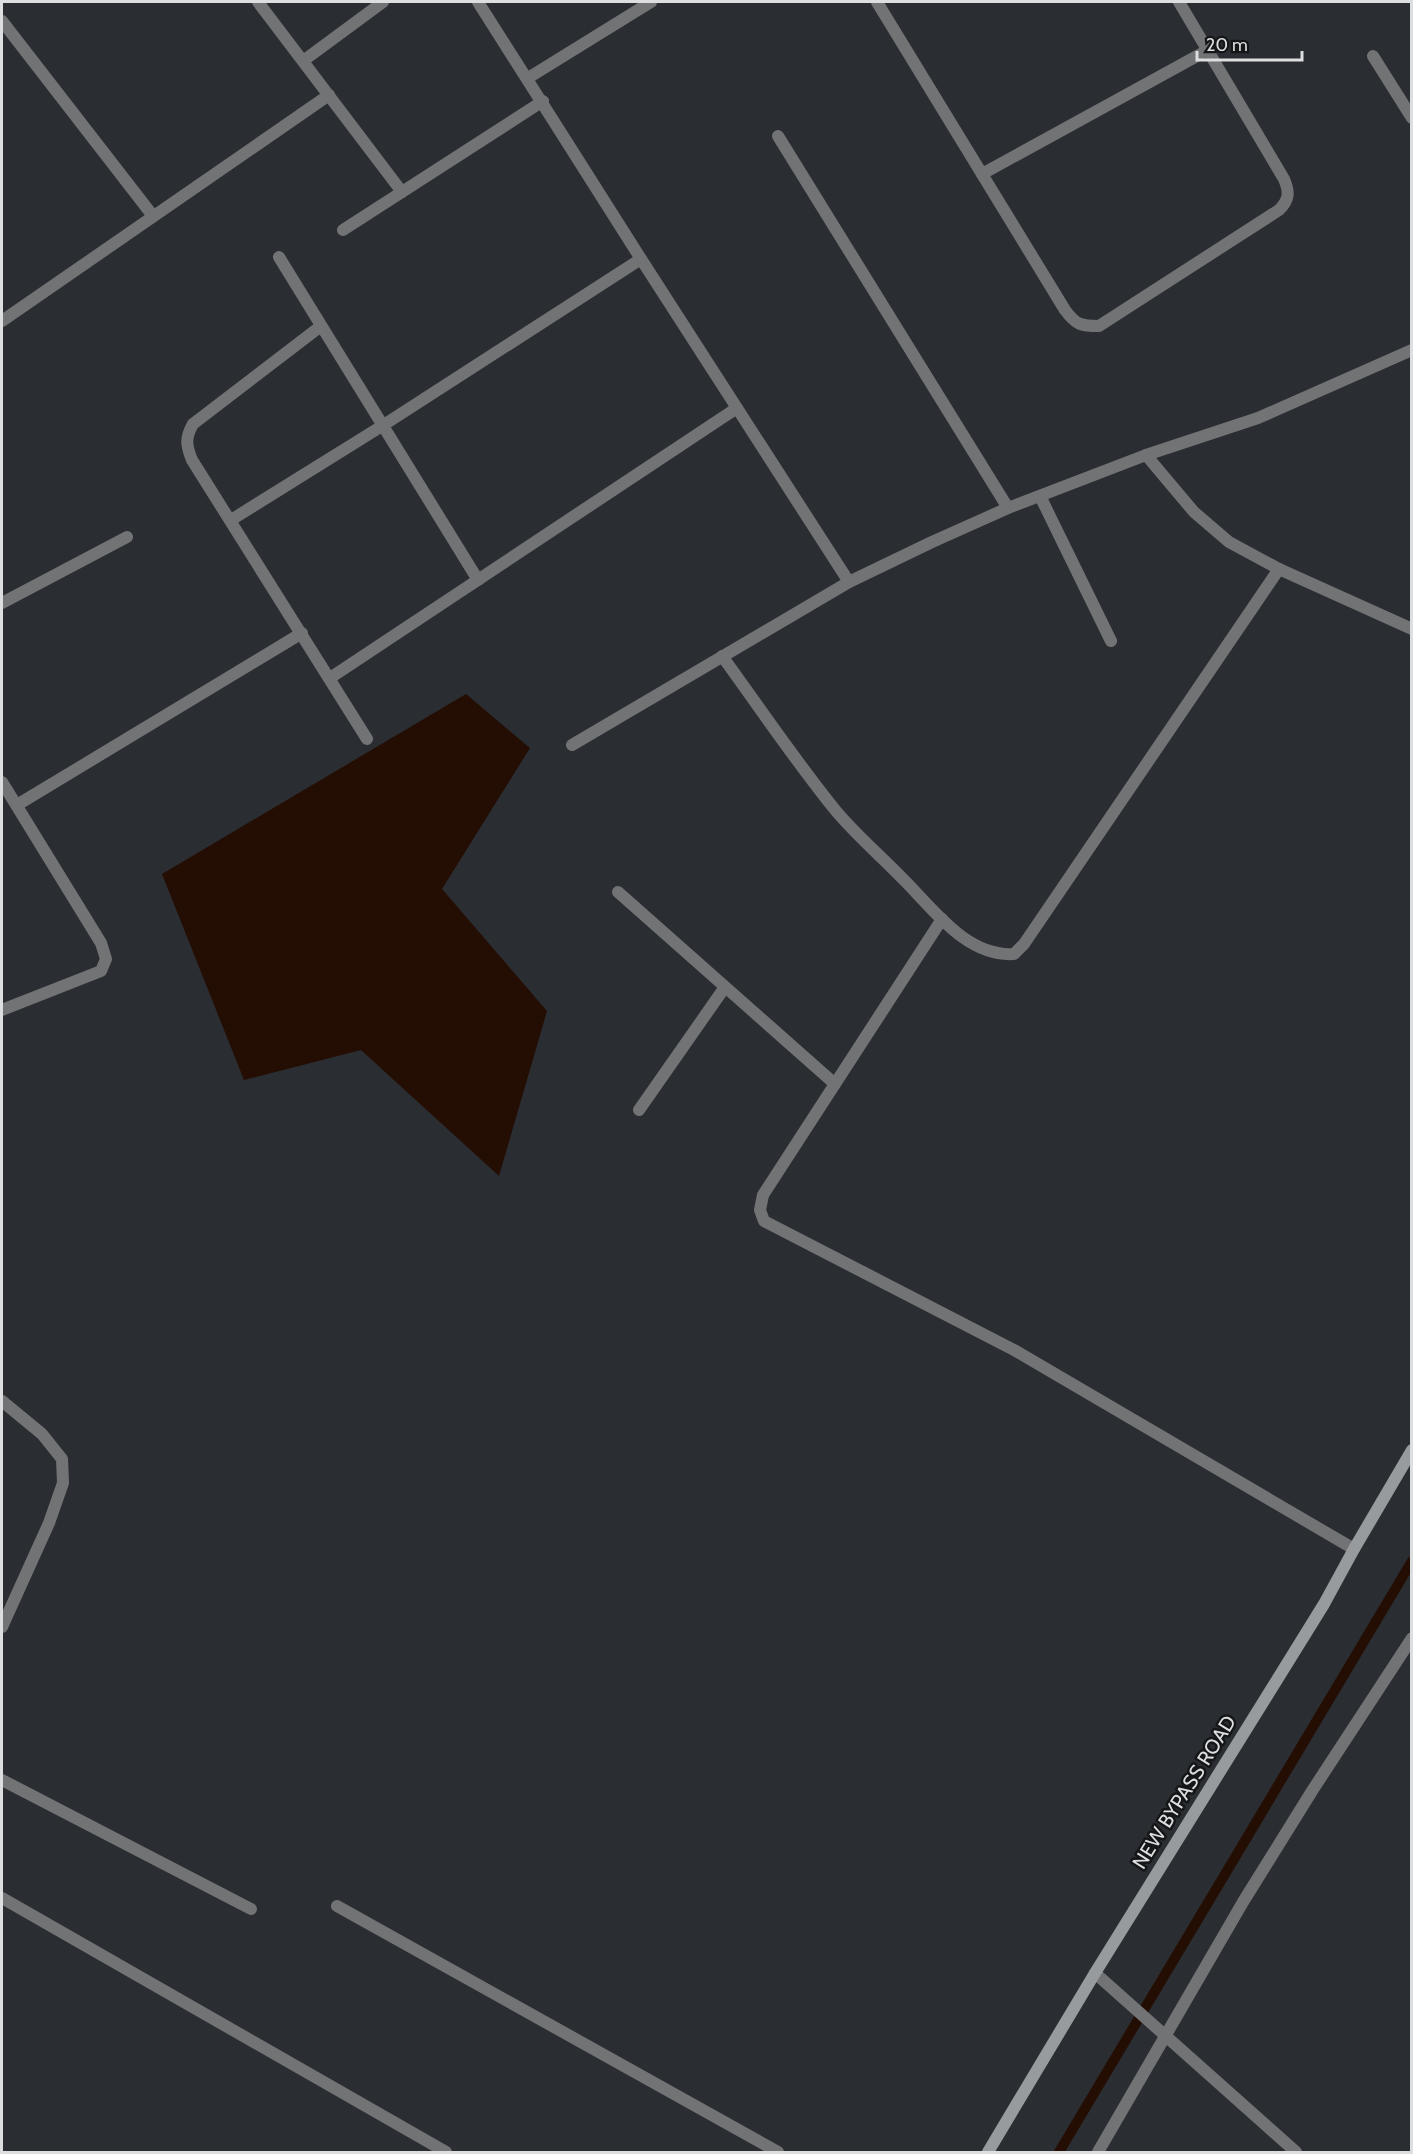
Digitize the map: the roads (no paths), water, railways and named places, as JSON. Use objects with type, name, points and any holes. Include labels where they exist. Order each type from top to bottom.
[{"type":"main road","name":"NEW BYPASS ROAD","points":[[988,2152],[1095,1973],[1324,1604],[1353,1549],[1412,1450]]},
{"type":"street","points":[[258,2],[402,192]]},
{"type":"street","points":[[303,61],[383,2]]},
{"type":"street","points":[[478,2],[543,100],[641,259],[849,582]]},
{"type":"street","points":[[528,78],[631,7],[651,2]]},
{"type":"street","points":[[877,2],[1065,310],[1082,326],[1099,326],[1279,210],[1287,202],[1289,190],[1284,179],[1179,2]]},
{"type":"street","points":[[2,21],[153,216]]},
{"type":"street","points":[[982,174],[1208,50]]},
{"type":"street","points":[[1373,56],[1412,118]]},
{"type":"street","points":[[3,316],[329,95]]},
{"type":"street","points":[[343,230],[543,100]]},
{"type":"street","points":[[778,136],[1008,508]]},
{"type":"street","points":[[279,257],[478,580]]},
{"type":"street","points":[[231,520],[641,259]]},
{"type":"street","points":[[321,326],[193,424],[186,437],[187,448],[192,460],[367,739]]},
{"type":"street","points":[[572,745],[849,582],[1008,508],[1146,455],[1258,418],[1412,350]]},
{"type":"street","points":[[330,678],[737,408]]},
{"type":"street","points":[[1146,455],[1194,512],[1229,542],[1279,569],[1412,629]]},
{"type":"street","points":[[1040,496],[1111,641]]},
{"type":"street","points":[[2,603],[127,537]]},
{"type":"street","points":[[722,656],[838,813],[942,919],[970,943],[1003,955],[1014,954],[1024,944],[1279,569]]},
{"type":"street","points":[[17,805],[302,633]]},
{"type":"street","points":[[2,782],[101,943],[106,958],[101,971],[2,1010]]},
{"type":"street","points":[[618,892],[835,1084]]},
{"type":"street","points":[[942,919],[763,1195],[760,1210],[764,1221],[1014,1350],[1353,1549]]},
{"type":"street","points":[[639,1110],[724,987]]},
{"type":"street","points":[[2,1401],[42,1434],[62,1459],[63,1483],[49,1523],[2,1628]]},
{"type":"street","points":[[1098,2152],[1243,1902],[1412,1638]]},
{"type":"street","points":[[2,1780],[251,1909]]},
{"type":"street","points":[[2,1898],[446,2152]]},
{"type":"street","points":[[337,1906],[778,2152]]},
{"type":"street","points":[[1095,1973],[1296,2152]]},
{"type":"waterway","points":[[1059,2152],[1412,1561]]}]
